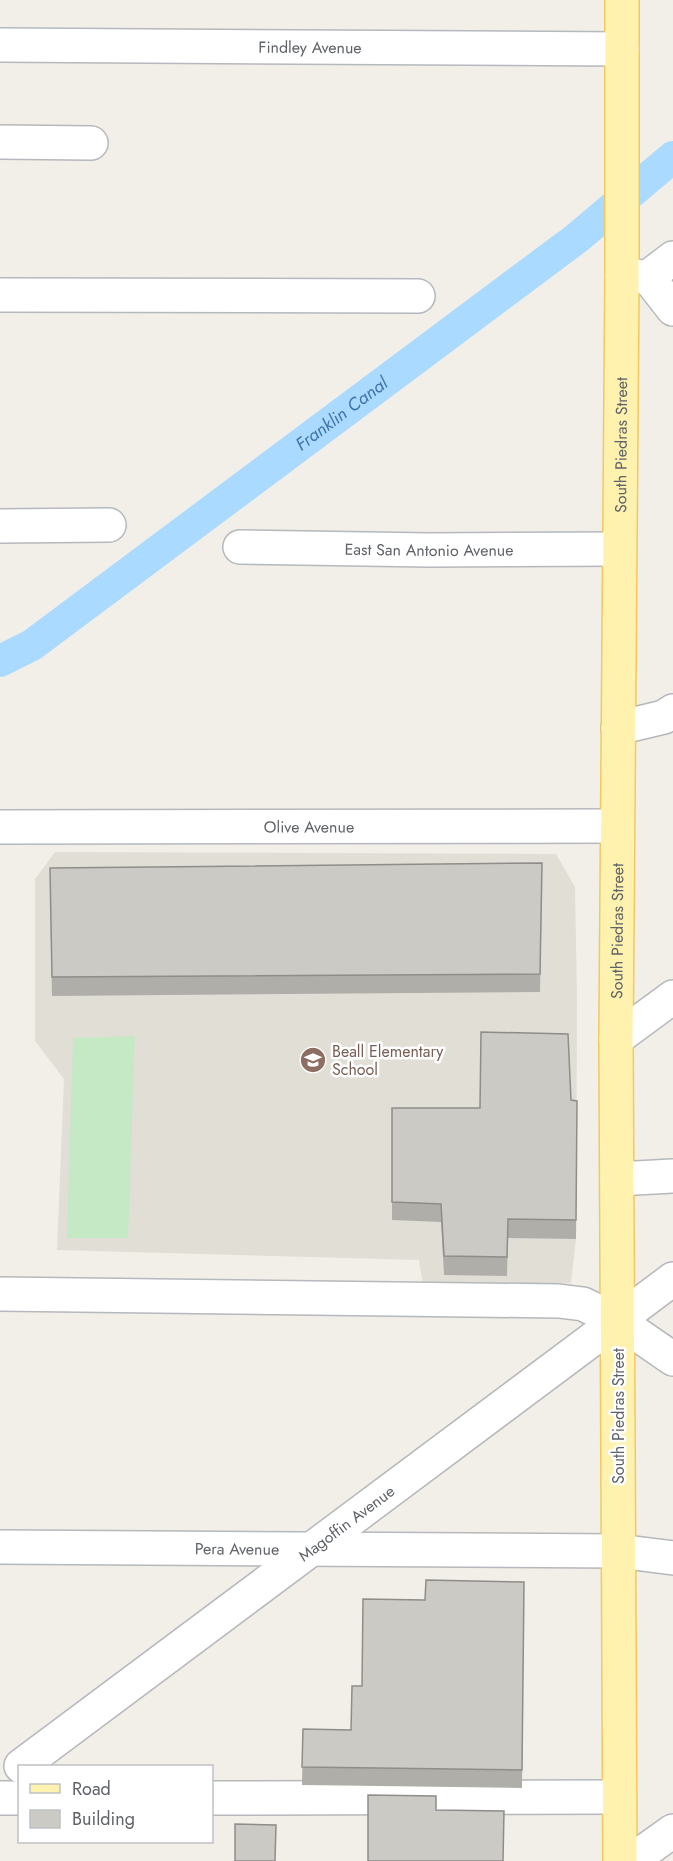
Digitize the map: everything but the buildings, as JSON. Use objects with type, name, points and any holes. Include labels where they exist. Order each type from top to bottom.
[{"type":"main road","name":"South Piedras Street","points":[[620,1861],[616,1179],[619,549],[648,270],[621,236],[622,0]]},
{"type":"street","name":"Findley Avenue","points":[[0,45],[622,49]]},
{"type":"street","points":[[0,142],[91,143]]},
{"type":"street","points":[[648,270],[673,309]]},
{"type":"street","points":[[0,295],[418,296]]},
{"type":"street","points":[[0,525],[109,525]]},
{"type":"street","name":"East San Antonio Avenue","points":[[240,547],[429,550],[619,549]]},
{"type":"street","points":[[618,728],[664,717],[673,711]]},
{"type":"street","name":"Olive Avenue","points":[[0,827],[617,826]]},
{"type":"street","points":[[616,1039],[673,997]]},
{"type":"street","points":[[616,1179],[673,1176]]},
{"type":"street","name":"Magoffin Avenue","points":[[23,1765],[673,1279]]},
{"type":"street","points":[[0,1294],[559,1301],[583,1304],[618,1321],[673,1359]]},
{"type":"street","name":"Pera Avenue","points":[[0,1547],[618,1551],[673,1558]]},
{"type":"street","name":"Magoffin Avenue","points":[[0,1782],[18,1768]]},
{"type":"street","points":[[213,1798],[619,1797]]},
{"type":"street","points":[[0,1798],[18,1798]]},
{"type":"street","points":[[631,1861],[673,1831]]},
{"type":"shaded area","name":"Beall Elementary School","points":[[55,852],[556,854],[575,887],[576,1239],[571,1283],[423,1285],[419,1260],[57,1250],[64,1079],[35,1041],[35,879]]},
{"type":"green space","points":[[135,1036],[128,1238],[67,1238],[73,1038]]},
{"type":"waterway","name":"Franklin Canal","points":[[0,661],[32,645],[577,238],[673,157]]},
{"type":"place","name":"Beall Elementary School","points":[[313,1060]]}]
